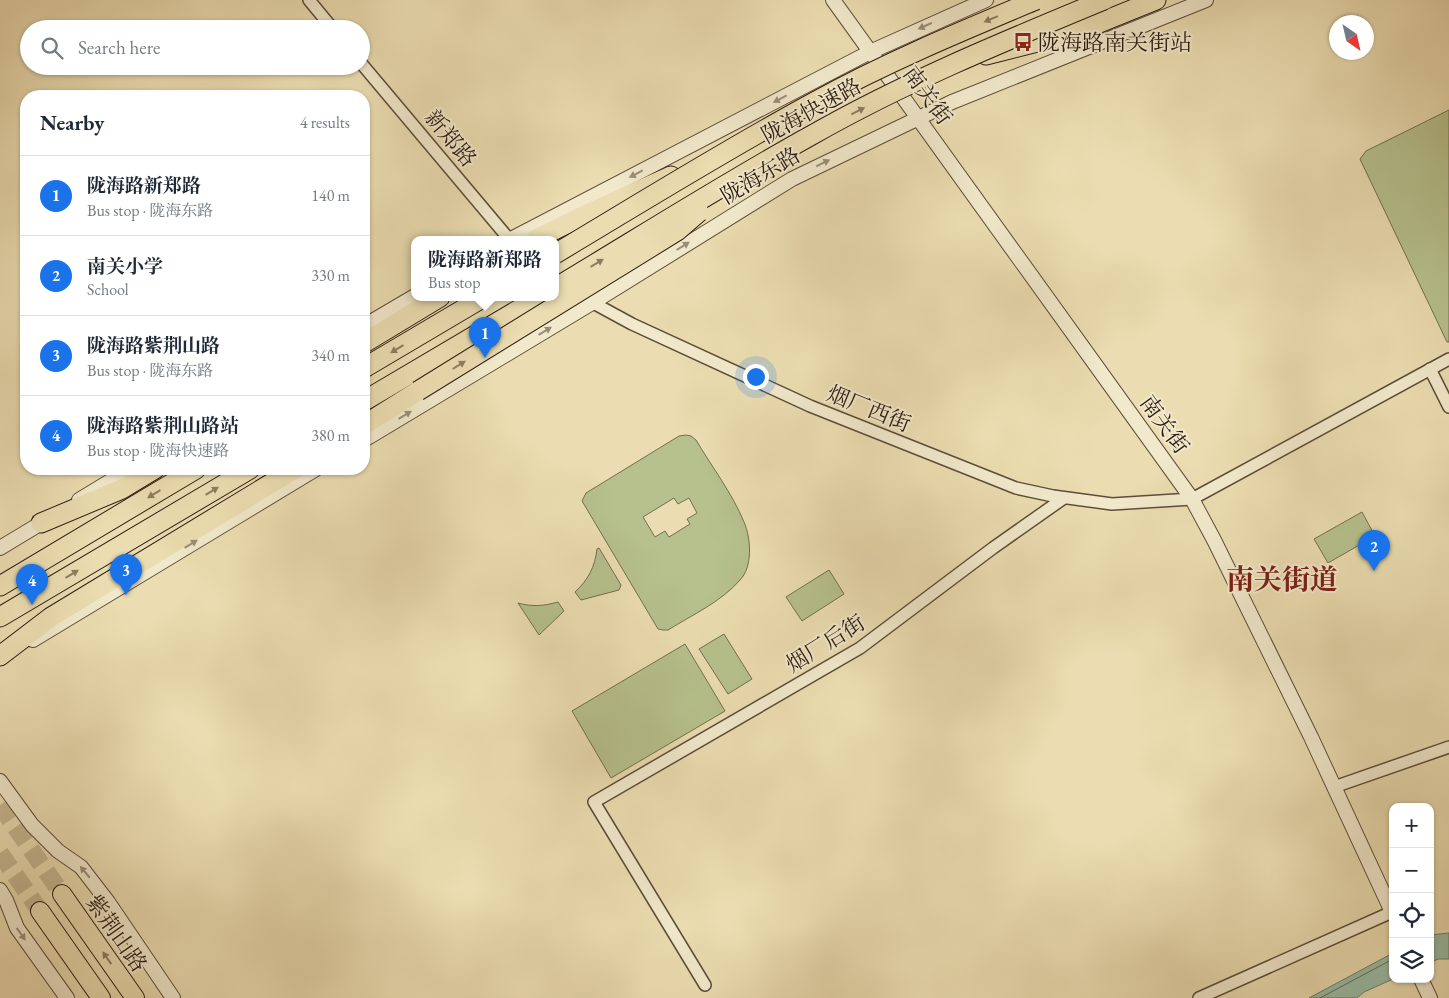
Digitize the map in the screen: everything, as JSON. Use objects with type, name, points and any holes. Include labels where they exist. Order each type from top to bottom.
[{"type":"highway","name":"陇海快速路","points":[[559,252],[725,152],[853,82],[944,39],[1036,0]]},
{"type":"highway","name":"陇海快速路","points":[[559,286],[812,134],[958,62],[1104,0]]},
{"type":"highway","points":[[958,62],[1077,32],[1156,0]]},
{"type":"highway","points":[[542,236],[725,152]]},
{"type":"highway","points":[[370,421],[677,231],[740,178]]},
{"type":"highway","points":[[370,339],[433,301]]},
{"type":"highway","points":[[370,364],[477,301]]},
{"type":"highway","points":[[370,397],[533,301]]},
{"type":"highway","points":[[41,523],[122,489],[145,475]]},
{"type":"highway","points":[[0,586],[186,475]]},
{"type":"highway","points":[[0,617],[240,475]]},
{"type":"highway","points":[[0,656],[51,618],[285,475]]},
{"type":"main road","name":"紫荆山路","points":[[62,894],[135,998]]},
{"type":"main road","points":[[40,910],[101,998]]},
{"type":"street","points":[[309,0],[326,20]]},
{"type":"street","name":"南关街","points":[[833,0],[1192,499],[1218,548],[1334,787],[1389,906]]},
{"type":"street","points":[[516,236],[870,52],[986,0]]},
{"type":"street","name":"陇海东路","points":[[370,436],[592,303],[792,179],[952,102],[1206,0]]},
{"type":"street","name":"新郑路","points":[[370,74],[507,236]]},
{"type":"street","name":"烟厂西街","points":[[559,278],[592,303],[632,324],[810,406],[1016,488],[1064,498],[1112,504],[1192,499]]},
{"type":"street","points":[[370,322],[411,298]]},
{"type":"street","points":[[1192,499],[1449,359]]},
{"type":"street","points":[[1430,369],[1449,407]]},
{"type":"street","points":[[0,548],[120,475]]},
{"type":"street","points":[[0,660],[306,475]]},
{"type":"street","name":"烟厂后街","points":[[704,985],[594,802],[860,648],[993,548],[1064,498]]},
{"type":"street","points":[[1334,787],[1449,747]]},
{"type":"street","points":[[0,781],[32,825],[58,851],[81,867],[108,902],[173,998]]},
{"type":"street","points":[[0,890],[17,928],[67,998]]},
{"type":"street","points":[[1199,998],[1389,914]]},
{"type":"street","points":[[1423,983],[1430,998]]},
{"type":"shaded area","points":[[1449,110],[1449,342],[1447,342],[1360,159],[1366,151]]},
{"type":"shaded area","points":[[679,436],[691,436],[696,440],[728,490],[746,529],[749,544],[749,560],[740,580],[724,595],[668,630],[663,630],[658,629],[582,501],[586,493]],"holes":[[[674,498],[678,504],[689,498],[697,513],[687,519],[690,524],[669,537],[665,531],[655,537],[643,517]]]},
{"type":"shaded area","points":[[1362,512],[1375,536],[1328,563],[1314,539]]},
{"type":"shaded area","points":[[599,548],[621,585],[619,590],[581,600],[575,592],[590,573],[595,562],[597,549]]},
{"type":"shaded area","points":[[829,570],[844,594],[802,621],[786,597]]},
{"type":"shaded area","points":[[558,602],[564,611],[539,635],[518,603],[538,606]]},
{"type":"shaded area","points":[[724,634],[752,679],[728,694],[699,649]]},
{"type":"shaded area","points":[[685,644],[725,711],[611,778],[572,711]]},
{"type":"water","points":[[1449,933],[1449,959],[1434,961],[1434,935]]},
{"type":"water","points":[[1389,955],[1389,981],[1364,992],[1357,998],[1309,998]]},
{"type":"tunnel","points":[[0,805],[62,894]]},
{"type":"tunnel","points":[[0,853],[40,911]]},
{"type":"place","name":"陇海路南关街站","points":[[1023,42]]},
{"type":"place","name":"陇海路新郑路","points":[[485,358]]},
{"type":"place","name":"南关小学","points":[[1374,571]]},
{"type":"place","name":"陇海路紫荆山路","points":[[126,595]]},
{"type":"place","name":"陇海路紫荆山路站","points":[[32,605]]},
{"type":"district","name":"南关街道","points":[[1282,579]]}]
